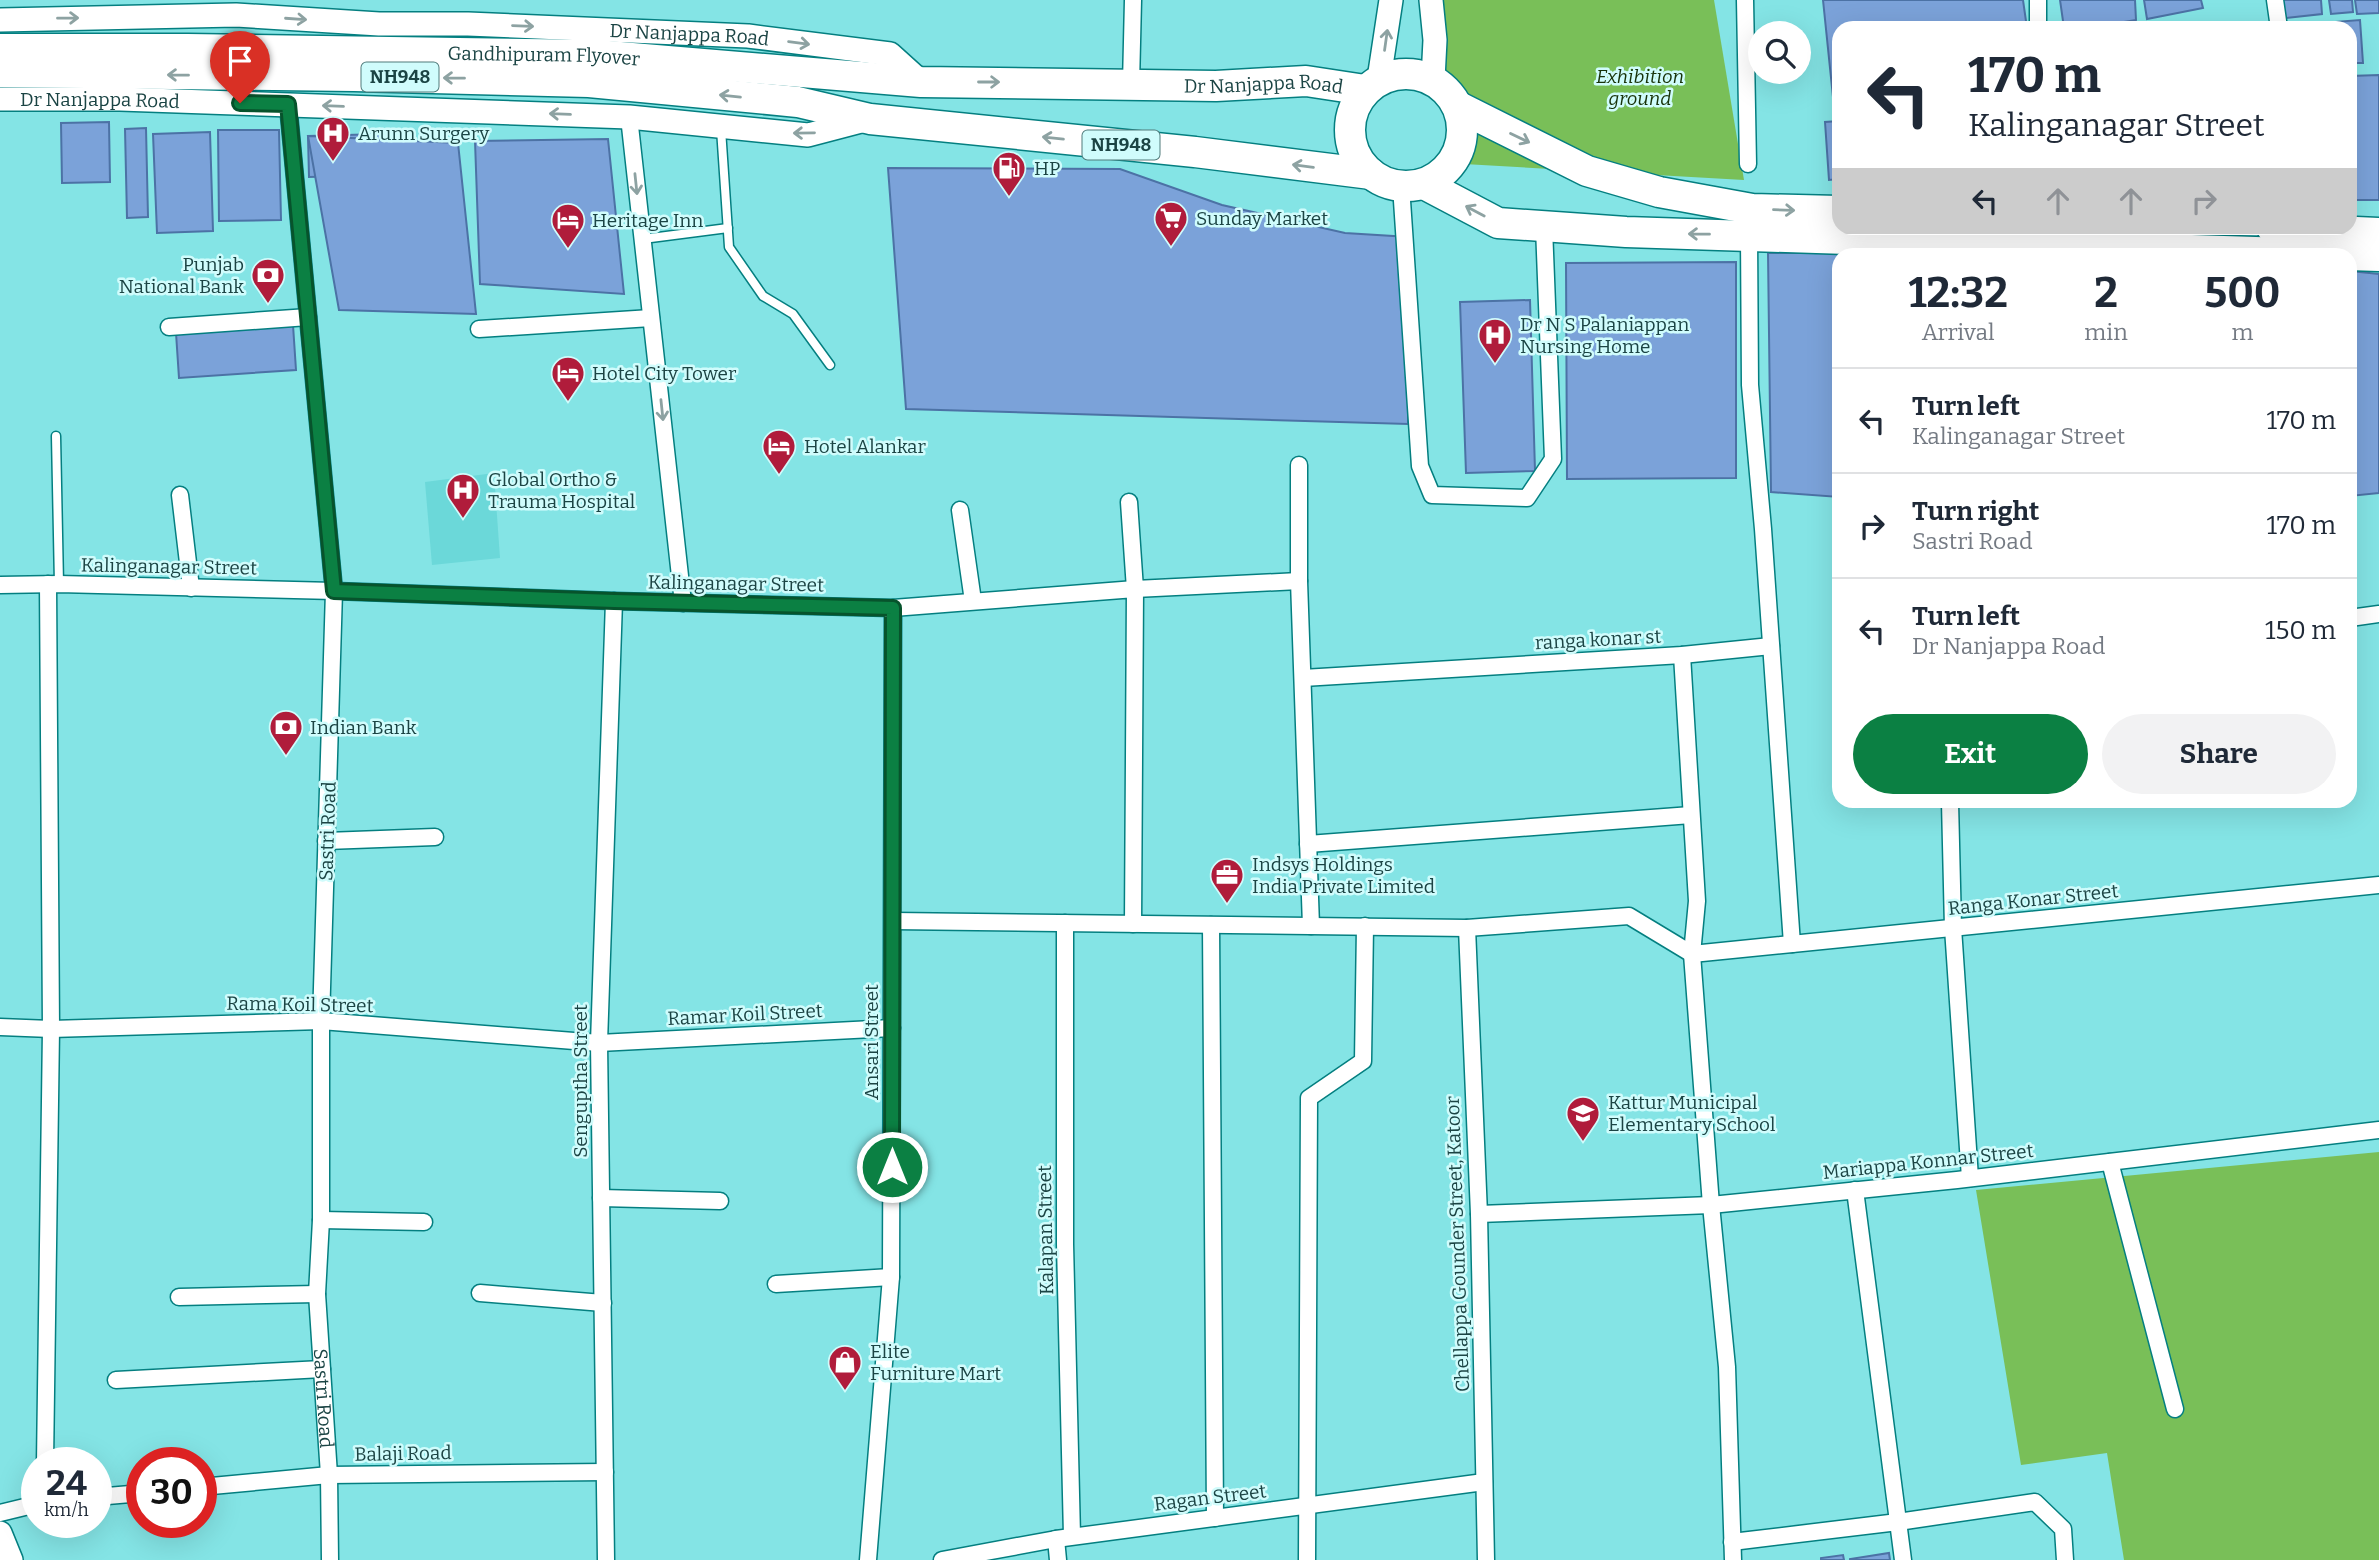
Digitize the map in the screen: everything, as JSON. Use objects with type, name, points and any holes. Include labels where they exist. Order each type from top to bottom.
[{"type":"highway","name":"Gandhipuram Flyover","points":[[0,49],[596,55],[921,82]]},
{"type":"highway","name":"Gandhipuram Flyover","points":[[0,72],[589,82],[798,102],[870,119]]},
{"type":"highway","name":"NH948","points":[[1372,85],[1397,73],[1416,73],[1433,79],[1448,91],[1459,107],[1587,171],[1660,192],[1826,220]]},
{"type":"highway","name":"Dr Nanjappa Road","points":[[921,82],[1216,86],[1306,81],[1372,85]]},
{"type":"highway","points":[[1371,174],[1358,160],[1351,143],[1350,124],[1354,106],[1372,85]]},
{"type":"highway","points":[[1412,185],[1440,175],[1453,162],[1461,144],[1463,125],[1459,107]]},
{"type":"highway","name":"Dr Nanjappa Road","points":[[870,119],[1195,152],[1371,174]]},
{"type":"highway","name":"NH948","points":[[1371,174],[1387,183],[1412,185],[1498,223],[1626,232],[1749,235],[1826,220]]},
{"type":"highway","points":[[2357,232],[2379,233]]},
{"type":"highway","name":"NH948","points":[[1882,235],[1931,248]]},
{"type":"highway","name":"NH948","points":[[2357,256],[2379,256]]},
{"type":"street","points":[[1131,83],[1133,0]]},
{"type":"street","points":[[1372,85],[1391,0]]},
{"type":"street","points":[[1431,0],[1435,40],[1433,79]]},
{"type":"street","points":[[1745,0],[1748,164]]},
{"type":"street","points":[[2038,0],[2038,21]]},
{"type":"street","points":[[2275,0],[2278,21]]},
{"type":"street","name":"Dr Nanjappa Road","points":[[0,20],[235,7],[379,24],[468,24],[748,36],[890,54],[921,82]]},
{"type":"street","name":"Dr Nanjappa Road","points":[[0,99],[120,99],[629,117],[808,135],[870,119]]},
{"type":"street","name":"Sastri Road","points":[[288,104],[334,591],[321,1021],[321,1220],[317,1294],[329,1475],[330,1560]]},
{"type":"street","points":[[629,117],[683,603]]},
{"type":"street","points":[[1412,185],[1420,466],[1432,495],[1527,498],[1553,458],[1544,227]]},
{"type":"street","points":[[1749,235],[1750,385],[1792,944]]},
{"type":"street","points":[[169,327],[308,317]]},
{"type":"street","points":[[479,329],[651,318]]},
{"type":"street","points":[[1299,465],[1299,581],[1311,926]]},
{"type":"street","points":[[180,495],[191,588]]},
{"type":"street","points":[[1129,502],[1135,589],[1133,924]]},
{"type":"street","points":[[960,510],[973,601]]},
{"type":"street","points":[[1135,589],[1299,581]]},
{"type":"street","points":[[45,1447],[54,584]]},
{"type":"street","name":"Kalinganagar Street","points":[[0,585],[334,591],[893,608],[1135,589]]},
{"type":"street","name":"Senguptha Street","points":[[606,1560],[599,1043],[614,601]]},
{"type":"street","name":"Ansari Street","points":[[868,1560],[891,1277],[893,608]]},
{"type":"street","points":[[2357,617],[2379,614]]},
{"type":"street","points":[[1682,655],[1771,646]]},
{"type":"street","name":"ranga konar st","points":[[1303,678],[1682,655],[1697,901],[1692,954],[1711,1205],[1727,1367],[1733,1560]]},
{"type":"street","points":[[1950,808],[1953,928],[1970,1178]]},
{"type":"street","points":[[1308,844],[1691,815]]},
{"type":"street","points":[[326,841],[435,837]]},
{"type":"street","name":"Ranga Konar Street","points":[[1692,954],[2379,885]]},
{"type":"street","points":[[892,921],[1467,928],[1629,916],[1692,954]]},
{"type":"street","name":"Kalapan Street","points":[[1064,1538],[1065,923]]},
{"type":"street","points":[[1211,925],[1215,1518]]},
{"type":"street","points":[[1307,1560],[1309,1098],[1363,1061],[1365,926]]},
{"type":"street","name":"Chellappa Gounder Street, Katoor","points":[[1467,928],[1479,1214],[1486,1560]]},
{"type":"street","name":"Rama Koil Street","points":[[0,1027],[51,1029],[321,1021],[599,1043]]},
{"type":"street","name":"Ramar Koil Street","points":[[599,1043],[892,1028]]},
{"type":"street","name":"Mariappa Konnar Street","points":[[1479,1214],[1711,1205],[2379,1130]]},
{"type":"street","points":[[2110,1162],[2175,1409]]},
{"type":"street","points":[[1855,1190],[1903,1560]]},
{"type":"street","points":[[601,1198],[720,1201]]},
{"type":"street","points":[[321,1220],[424,1222]]},
{"type":"street","points":[[776,1284],[891,1277]]},
{"type":"street","points":[[480,1293],[603,1303]]},
{"type":"street","points":[[179,1297],[317,1294]]},
{"type":"street","points":[[116,1380],[322,1369]]},
{"type":"street","name":"Balaji Road","points":[[217,1486],[329,1475],[605,1472]]},
{"type":"street","name":"Ragan Street","points":[[942,1560],[1064,1538],[1484,1482]]},
{"type":"street","points":[[1732,1542],[2035,1502],[2063,1529],[2066,1560]]},
{"type":"street","points":[[0,1513],[21,1508]]},
{"type":"street","points":[[0,1533],[11,1560]]},
{"type":"street","points":[[1058,1560],[1064,1538]]},
{"type":"lane","points":[[721,126],[725,153],[723,168],[729,247],[763,296],[793,314],[830,365]]},
{"type":"lane","points":[[643,239],[728,228]]},
{"type":"lane","points":[[54,584],[56,436]]},
{"type":"shaded area","name":"Global Ortho & Trauma Hospital","points":[[494,473],[500,558],[432,565],[425,482]]},
{"type":"green space","name":"Exhibition ground","points":[[1437,0],[1714,0],[1744,180],[1464,164],[1448,122]]},
{"type":"green space","points":[[2379,1152],[2379,1560],[2124,1560],[2107,1453],[2021,1465],[1976,1190]]},
{"type":"building","points":[[1823,0],[2023,0],[2026,21],[1832,21],[1832,87]]},
{"type":"building","points":[[2060,0],[2135,0],[2136,20],[2063,21]]},
{"type":"building","points":[[2144,0],[2201,0],[2203,8],[2147,19]]},
{"type":"building","points":[[2281,0],[2321,0],[2322,14],[2285,18]]},
{"type":"building","points":[[2329,0],[2352,0],[2353,12],[2331,14]]},
{"type":"building","points":[[2355,0],[2379,0],[2379,13],[2357,14]]},
{"type":"building","points":[[2360,20],[2363,63],[2357,63],[2357,21],[2347,21]]},
{"type":"building","points":[[2379,75],[2379,200],[2357,200],[2357,76]]},
{"type":"building","points":[[109,122],[110,182],[62,183],[61,123]]},
{"type":"building","points":[[1825,122],[1832,122],[1832,180],[1829,180]]},
{"type":"building","points":[[146,128],[148,217],[127,218],[125,129]]},
{"type":"building","points":[[218,130],[279,130],[281,220],[219,221]]},
{"type":"building","points":[[210,132],[213,231],[157,233],[153,134]]},
{"type":"building","points":[[382,134],[383,175],[309,177],[308,136]]},
{"type":"building","points":[[308,136],[458,143],[476,314],[339,310]]},
{"type":"building","points":[[608,139],[624,294],[480,284],[475,141]]},
{"type":"building","points":[[888,168],[1120,169],[1222,205],[1345,233],[1409,237],[1408,424],[906,409]]},
{"type":"building","points":[[1768,253],[1832,253],[1832,496],[1771,492]]},
{"type":"building","points":[[1736,262],[1736,478],[1567,479],[1566,263]]},
{"type":"building","points":[[2357,272],[2379,274],[2379,493],[2357,495]]},
{"type":"building","points":[[1530,300],[1535,471],[1466,473],[1460,302]]},
{"type":"building","points":[[293,325],[296,370],[179,378],[176,333]]},
{"type":"building","points":[[1889,1553],[1890,1560],[1850,1560],[1850,1559]]},
{"type":"building","points":[[1843,1555],[1844,1560],[1821,1560],[1821,1558]]},
{"type":"place","name":"Arunn Surgery","points":[[333,163]]},
{"type":"place","name":"HP","points":[[1009,198]]},
{"type":"place","name":"Sunday Market","points":[[1171,248]]},
{"type":"place","name":"Heritage Inn","points":[[568,250]]},
{"type":"place","name":"Punjab National Bank","points":[[268,305]]},
{"type":"place","name":"Dr N S Palaniappan Nursing Home","points":[[1495,365]]},
{"type":"place","name":"Hotel City Tower","points":[[568,403]]},
{"type":"place","name":"Hotel Alankar","points":[[779,476]]},
{"type":"place","name":"Global Ortho & Trauma Hospital","points":[[463,520]]},
{"type":"place","name":"Indian Bank","points":[[286,757]]},
{"type":"place","name":"Indsys Holdings India Private Limited","points":[[1227,905]]},
{"type":"place","name":"Kattur Municipal Elementary School","points":[[1583,1143]]},
{"type":"place","name":"Elite Furniture Mart","points":[[845,1392]]},
{"type":"route","points":[[240,103],[288,104],[334,591],[893,608],[892,1167]]}]
